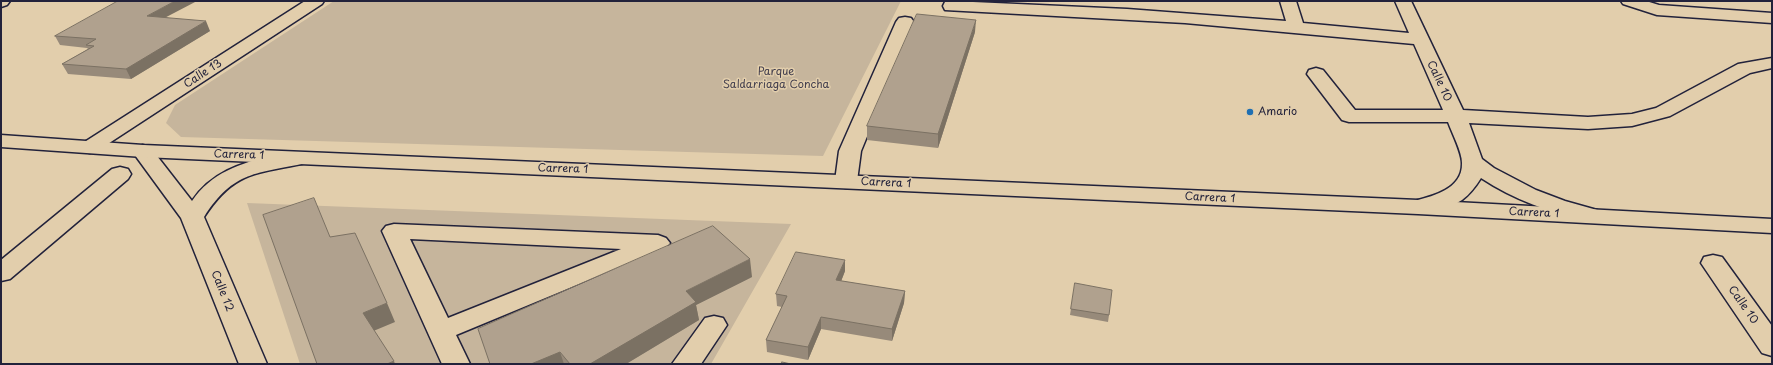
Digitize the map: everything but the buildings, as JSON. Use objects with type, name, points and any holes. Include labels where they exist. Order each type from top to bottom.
[{"type":"street","name":"Calle 13","points":[[90,147],[316,1]]},
{"type":"street","points":[[1288,1],[1296,27]]},
{"type":"street","name":"Calle 10","points":[[1403,1],[1419,39],[1456,116],[1473,162]]},
{"type":"street","points":[[1628,1],[1657,10],[1772,18]]},
{"type":"street","points":[[951,6],[1038,5],[1419,39]]},
{"type":"street","points":[[846,182],[850,151],[905,22]]},
{"type":"street","points":[[1316,74],[1349,116],[1456,116],[1588,123],[1643,118],[1658,114],[1679,105],[1745,68],[1772,63]]},
{"type":"street","name":"Carrera 1","points":[[1,142],[143,151],[1418,207],[1772,226]]},
{"type":"street","name":"Calle 12","points":[[143,151],[192,217],[253,364]]},
{"type":"street","points":[[192,217],[213,189],[227,179],[257,166],[298,158]]},
{"type":"street","points":[[1418,207],[1438,202],[1454,195],[1465,185],[1472,174],[1473,162]]},
{"type":"street","points":[[1473,162],[1495,179],[1525,195],[1559,208],[1596,216]]},
{"type":"street","points":[[1,273],[120,174]]},
{"type":"street","points":[[441,332],[658,243],[394,231],[441,332],[456,364]]},
{"type":"street","name":"Calle 10","points":[[1713,263],[1772,346]]},
{"type":"street","points":[[686,364],[714,325]]},
{"type":"green space","name":"Parque Saldarriaga Concha","points":[[334,1],[901,1],[823,156],[181,137],[166,123],[175,105]]},
{"type":"green space","points":[[247,203],[791,224],[711,364],[300,364]]},
{"type":"place","name":"Amario","points":[[1250,112]]}]
